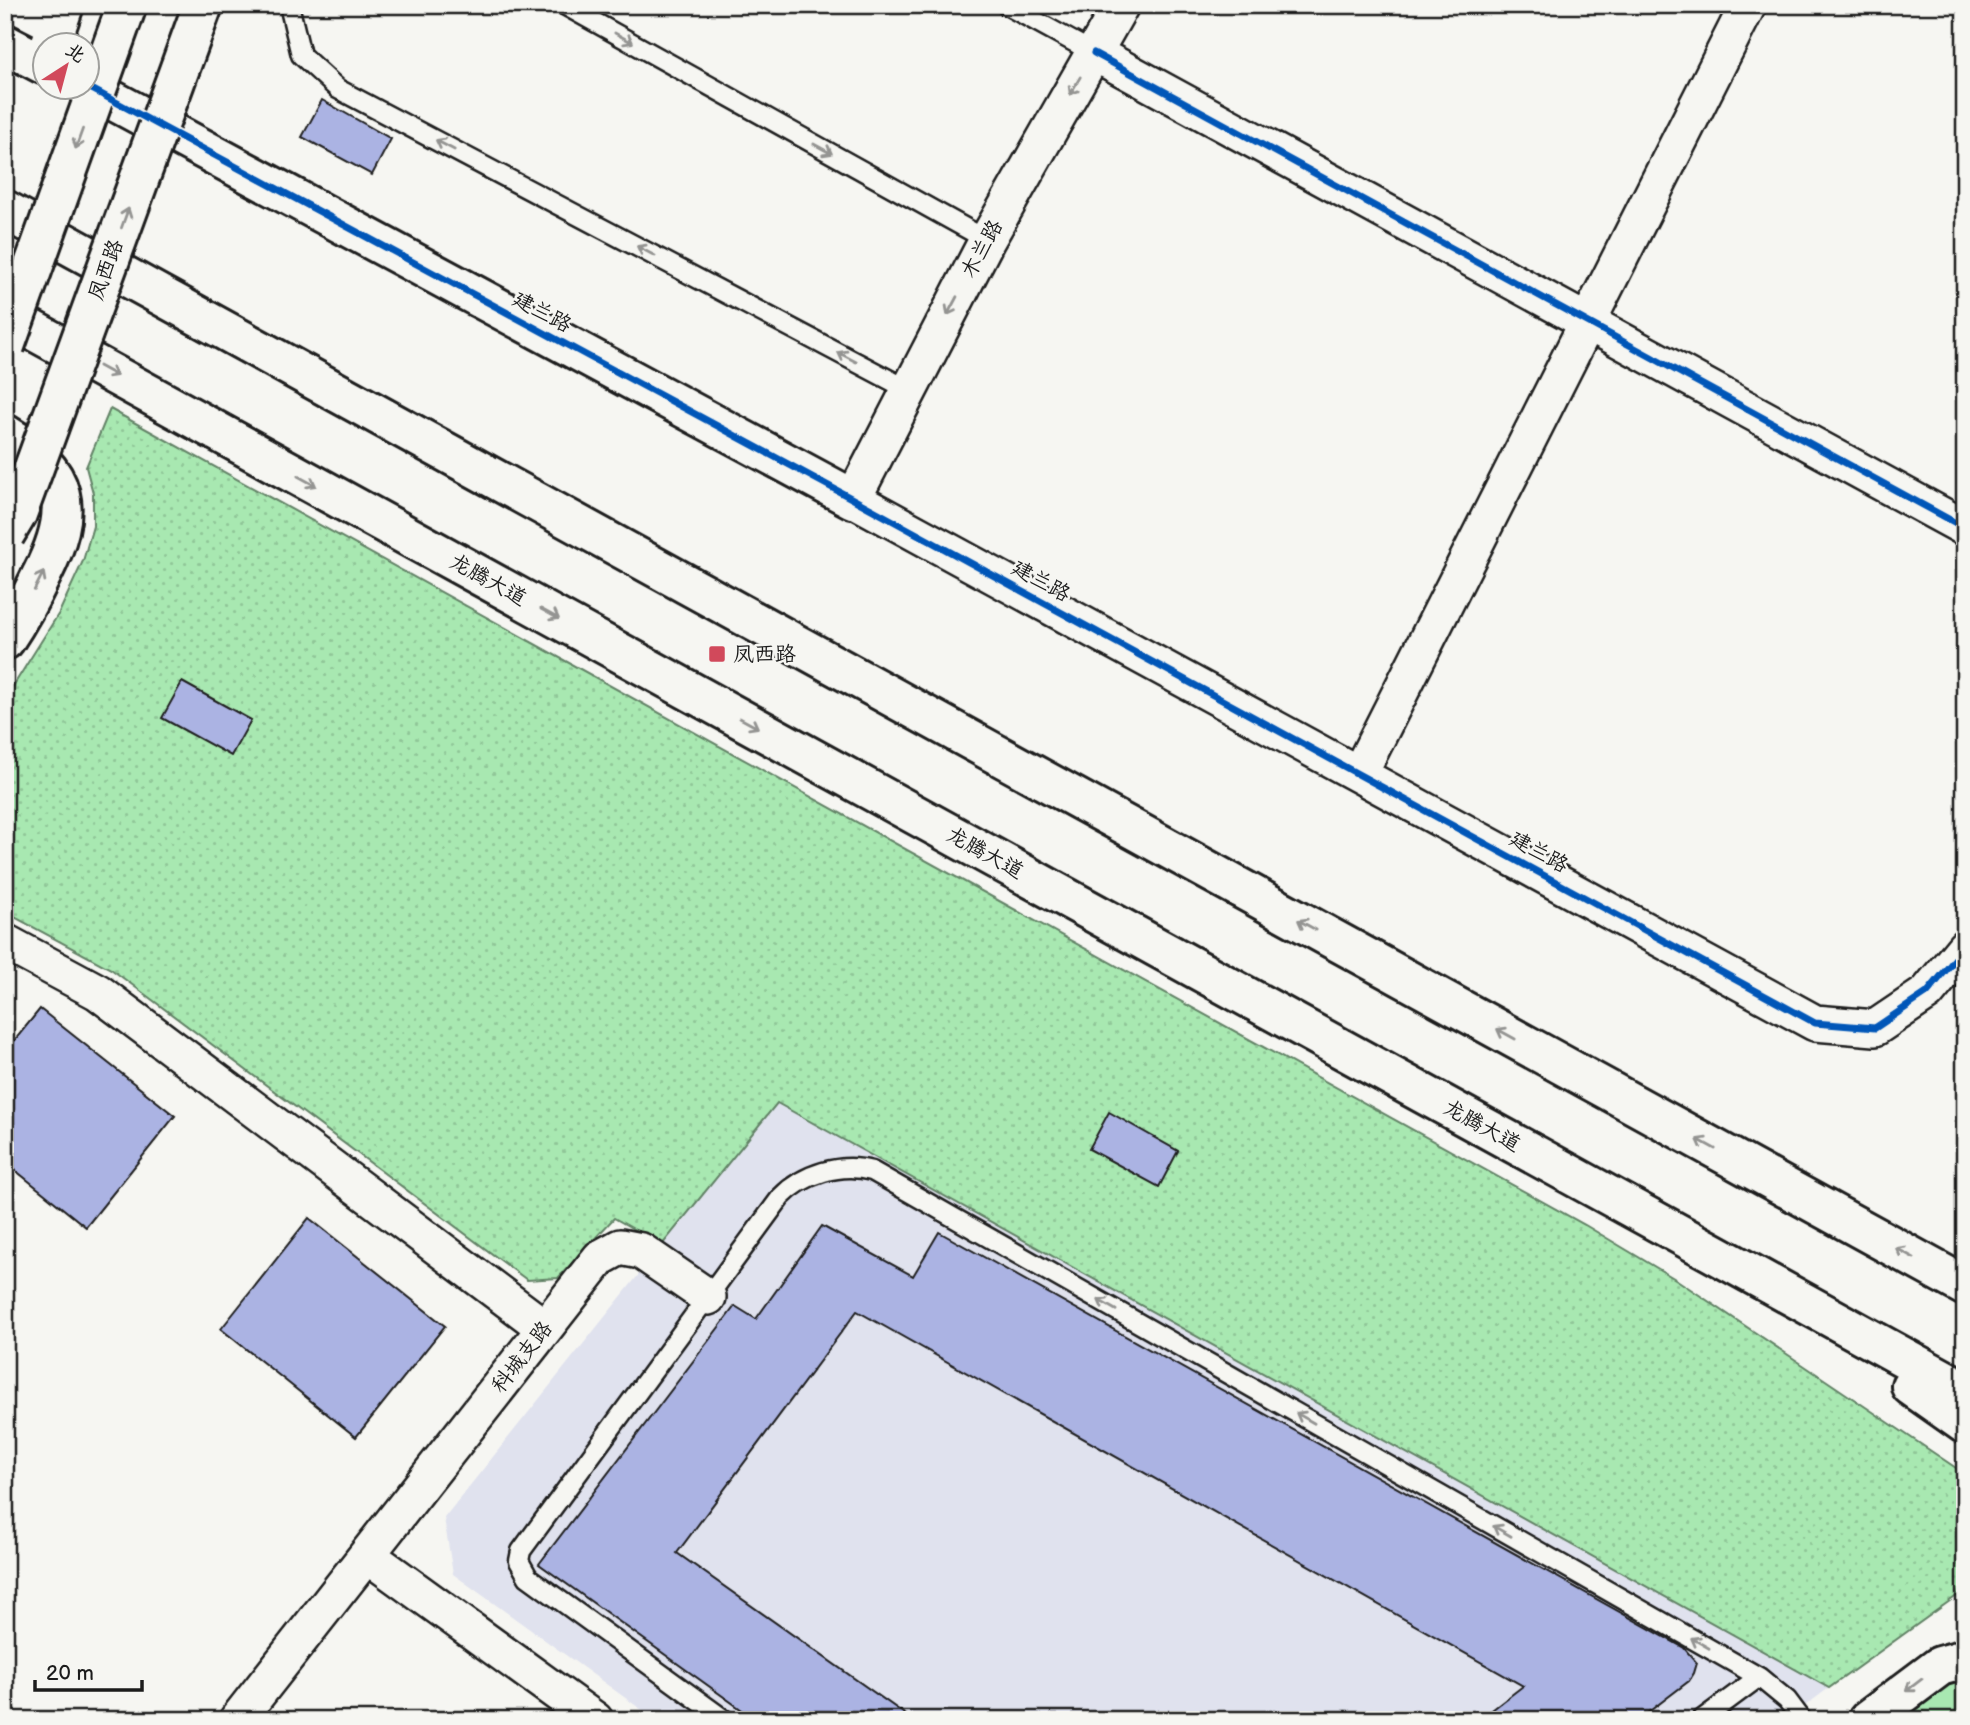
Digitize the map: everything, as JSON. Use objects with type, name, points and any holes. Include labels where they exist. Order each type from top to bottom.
[{"type":"main road","points":[[19,5],[42,32]]},
{"type":"main road","points":[[5,346],[127,5]]},
{"type":"main road","name":"凤西路","points":[[5,534],[17,514],[203,5]]},
{"type":"main road","points":[[5,44],[32,43]]},
{"type":"main road","name":"建兰路","points":[[102,96],[853,499]]},
{"type":"main road","points":[[5,210],[1965,1286]]},
{"type":"main road","name":"龙腾大道","points":[[5,315],[1965,1391]]},
{"type":"main road","points":[[5,434],[47,465],[60,493],[63,519],[57,546],[5,640]]},
{"type":"main road","points":[[1730,1262],[1965,1423]]},
{"type":"main road","points":[[1868,1720],[1940,1666],[1965,1659]]},
{"type":"street","name":"木兰路","points":[[853,499],[987,240],[1121,5]]},
{"type":"street","points":[[1359,774],[1748,5]]},
{"type":"street","points":[[1094,53],[1965,528]]},
{"type":"street","name":"建兰路","points":[[853,499],[1815,1023],[1875,1028],[1927,993],[1965,947]]},
{"type":"street","points":[[5,942],[98,992],[545,1328]]},
{"type":"street","name":"科城支路","points":[[237,1720],[600,1258],[620,1247],[641,1251],[708,1297]]},
{"type":"street","points":[[367,1555],[595,1720]]},
{"type":"lane","points":[[289,5],[301,55],[338,89],[908,389]]},
{"type":"lane","points":[[564,5],[987,240]]},
{"type":"lane","points":[[1006,5],[1094,53]]},
{"type":"lane","points":[[725,1720],[528,1577],[519,1560],[526,1544],[789,1188],[801,1180],[844,1167],[872,1171],[1759,1677],[1787,1700],[1802,1720]]},
{"type":"lane","points":[[1701,1720],[1759,1677]]},
{"type":"shaded area","points":[[776,1103],[1829,1688],[1786,1720],[656,1720],[453,1574],[444,1518]]},
{"type":"green space","points":[[110,409],[1585,1225],[1677,1280],[1965,1474],[1965,1590],[1829,1688],[777,1103],[662,1245],[614,1218],[558,1278],[527,1280],[111,969],[5,912],[5,699],[59,613],[83,561],[93,526],[93,493],[86,467]]},
{"type":"green space","points":[[1951,1681],[1965,1681],[1965,1720],[1899,1720]]},
{"type":"building","points":[[322,100],[391,139],[372,175],[302,137]]},
{"type":"building","points":[[182,682],[251,720],[231,756],[162,718]]},
{"type":"building","points":[[40,1009],[175,1116],[86,1227],[5,1162],[5,1052]]},
{"type":"building","points":[[1109,1112],[1178,1151],[1159,1187],[1089,1149]]},
{"type":"building","points":[[309,1218],[445,1326],[356,1437],[221,1329]]},
{"type":"building","points":[[822,1226],[913,1276],[939,1232],[1684,1648],[1697,1663],[1694,1673],[1689,1681],[1638,1720],[1479,1720],[1523,1686],[857,1311],[677,1553],[913,1720],[756,1720],[539,1564],[735,1306],[756,1319]]},
{"type":"cycle path","points":[[1094,53],[1965,528]]},
{"type":"cycle path","points":[[102,95],[853,499],[1815,1023],[1875,1028],[1927,993],[1965,947]]},
{"type":"place","name":"凤西路","points":[[717,654]]}]
